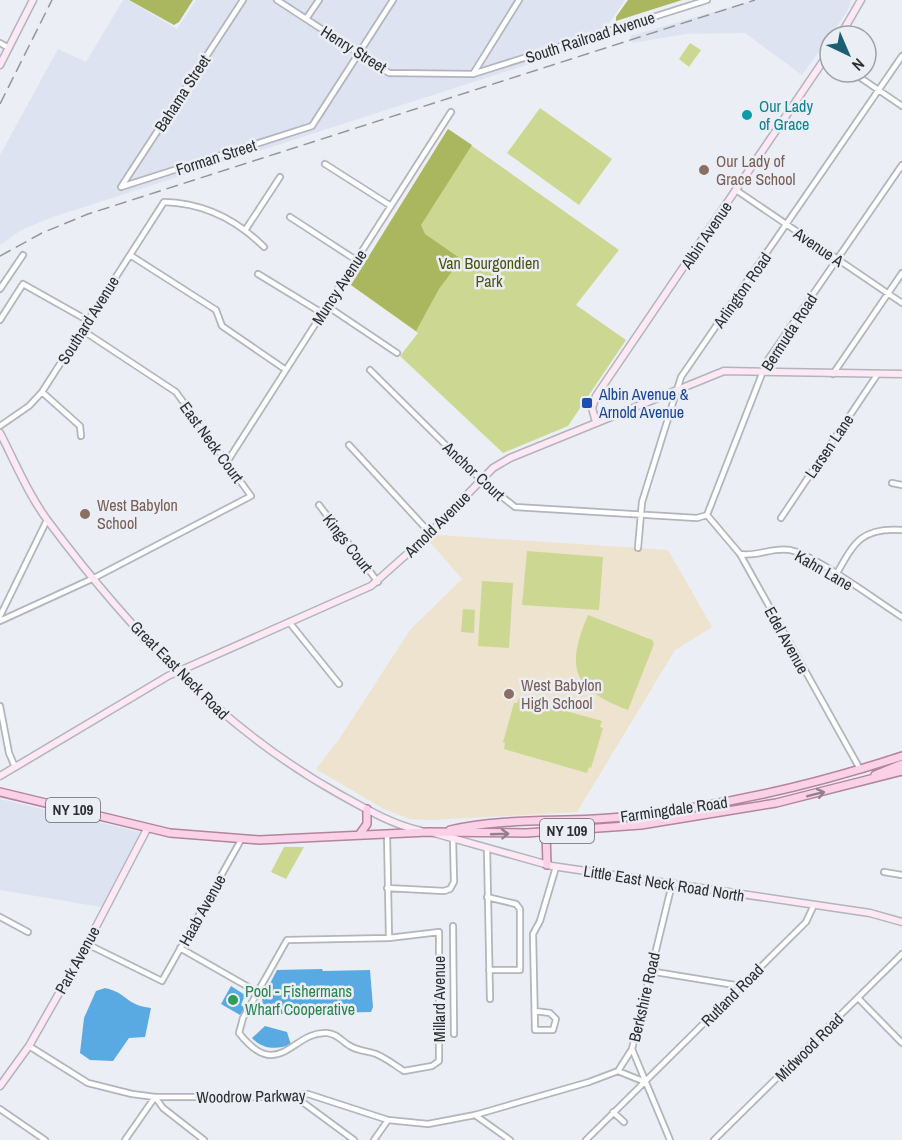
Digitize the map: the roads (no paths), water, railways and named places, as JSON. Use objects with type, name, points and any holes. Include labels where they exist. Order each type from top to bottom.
[{"type":"main road","name":"Farmingdale Road","points":[[442,832],[472,825],[595,820],[676,811],[783,791],[902,756]]},
{"type":"main road","points":[[863,782],[902,764]]},
{"type":"main road","name":"Farmingdale Road","points":[[428,832],[473,834],[546,832],[641,825],[776,803],[902,771]]},
{"type":"main road","name":"NY 109","points":[[0,792],[147,829],[190,836],[241,840],[428,832]]},
{"type":"main road","points":[[359,835],[367,824],[367,809]]},
{"type":"main road","points":[[546,832],[547,865]]},
{"type":"street","points":[[0,65],[33,0]]},
{"type":"street","name":"Bahama Street","points":[[121,187],[243,0]]},
{"type":"street","name":"Henry Street","points":[[277,0],[389,73],[473,75]]},
{"type":"street","points":[[306,19],[319,0]]},
{"type":"street","points":[[359,53],[393,0]]},
{"type":"street","points":[[473,75],[519,0]]},
{"type":"street","name":"South Railroad Avenue","points":[[473,75],[707,0]]},
{"type":"street","points":[[847,24],[861,0]]},
{"type":"street","points":[[0,43],[9,48]]},
{"type":"street","name":"Forman Street","points":[[121,187],[312,126],[359,53]]},
{"type":"street","name":"Arlington Road","points":[[638,548],[640,516],[681,377],[902,56]]},
{"type":"street","name":"Albin Avenue","points":[[596,422],[592,408],[596,396],[818,70]]},
{"type":"street","points":[[870,84],[902,106]]},
{"type":"street","name":"Muncy Avenue","points":[[227,462],[451,112]]},
{"type":"street","points":[[325,164],[391,206]]},
{"type":"street","name":"Bermuda Road","points":[[706,515],[763,372],[902,165]]},
{"type":"street","points":[[264,247],[246,229],[280,177]]},
{"type":"street","name":"Avenue A","points":[[736,190],[902,303]]},
{"type":"street","name":"Southard Avenue","points":[[0,426],[29,406],[42,392],[164,202],[176,202],[220,214],[246,229]]},
{"type":"street","points":[[290,217],[356,260]]},
{"type":"street","points":[[0,290],[23,255]]},
{"type":"street","points":[[130,255],[216,310],[222,326],[286,370]]},
{"type":"street","points":[[833,374],[902,273]]},
{"type":"street","points":[[258,274],[322,314]]},
{"type":"street","points":[[0,320],[23,284],[87,320]]},
{"type":"street","points":[[327,306],[397,353]]},
{"type":"street","name":"East Neck Court","points":[[82,330],[176,392],[251,496],[94,579]]},
{"type":"street","name":"Anchor Court","points":[[370,370],[481,480],[514,507],[640,516],[697,518],[706,515]]},
{"type":"street","name":"Arnold Avenue","points":[[0,776],[179,671],[365,590],[378,582],[502,462],[724,371],[902,374]]},
{"type":"street","name":"Larsen Lane","points":[[780,518],[877,375]]},
{"type":"street","points":[[42,392],[80,426],[81,436]]},
{"type":"street","name":"Great East Neck Road","points":[[0,433],[47,520],[94,579],[179,671],[225,716],[269,752],[367,809],[394,823],[428,832]]},
{"type":"street","points":[[349,445],[430,533]]},
{"type":"street","points":[[892,483],[902,485]]},
{"type":"street","name":"Kings Court","points":[[319,505],[378,582]]},
{"type":"street","name":"Edel Avenue","points":[[706,515],[740,554],[860,769]]},
{"type":"street","points":[[0,616],[47,520]]},
{"type":"street","points":[[836,575],[848,554],[866,534],[886,529],[902,530]]},
{"type":"street","name":"Kahn Lane","points":[[740,554],[752,556],[770,551],[789,550],[809,558],[902,617]]},
{"type":"street","points":[[0,621],[94,579]]},
{"type":"street","points":[[289,622],[339,684]]},
{"type":"street","points":[[0,706],[15,767]]},
{"type":"street","name":"Park Avenue","points":[[0,1086],[28,1046],[87,944],[147,829]]},
{"type":"street","name":"Little East Neck Road North","points":[[428,832],[556,867],[870,913],[902,922]]},
{"type":"street","points":[[387,834],[389,938]]},
{"type":"street","points":[[387,888],[444,891],[450,889],[454,882],[453,838]]},
{"type":"street","name":"Haab Avenue","points":[[87,944],[162,981],[241,840]]},
{"type":"street","points":[[487,848],[490,999]]},
{"type":"street","points":[[535,1011],[550,1014],[556,1019],[553,1030],[535,1029],[533,934],[540,921],[556,867]]},
{"type":"street","points":[[884,872],[902,875]]},
{"type":"street","name":"Berkshire Road","points":[[670,1140],[632,1049],[649,971],[672,884]]},
{"type":"street","points":[[487,897],[516,904],[520,909],[520,970],[489,970]]},
{"type":"street","name":"Rutland Road","points":[[586,1140],[806,922],[814,905]]},
{"type":"street","points":[[0,917],[28,932]]},
{"type":"street","points":[[453,926],[454,1034]]},
{"type":"street","name":"Millard Avenue","points":[[439,932],[439,1061],[432,1066],[404,1071],[378,1055],[350,1046],[338,1035],[324,1032],[307,1038],[280,1055],[261,1052],[248,1045],[239,1033],[243,1018],[287,940],[389,938],[439,932]]},
{"type":"street","points":[[180,948],[257,992]]},
{"type":"street","name":"Midwood Road","points":[[714,1140],[902,954]]},
{"type":"street","points":[[649,971],[742,986]]},
{"type":"street","points":[[858,998],[902,1043]]},
{"type":"street","name":"Woodrow Parkway","points":[[28,1046],[98,1088],[155,1097],[282,1097],[293,1095],[321,1097],[388,1120],[428,1124],[475,1115],[589,1082],[618,1071]]},
{"type":"street","points":[[632,1049],[618,1071],[645,1082]]},
{"type":"street","points":[[293,1095],[354,1140]]},
{"type":"street","points":[[125,1140],[155,1097],[163,1108],[204,1140]]},
{"type":"street","points":[[0,1109],[45,1140]]},
{"type":"street","points":[[614,1112],[624,1122]]},
{"type":"street","points":[[475,1115],[510,1140]]},
{"type":"street","points":[[374,1140],[388,1120]]},
{"type":"water","points":[[322,969],[323,971],[370,970],[373,1007],[371,1012],[281,1014],[263,1004],[262,999],[277,970]]},
{"type":"water","name":"Pool - Fishermans Wharf Cooperative","points":[[231,986],[245,995],[241,1005],[245,1008],[240,1015],[221,1004]]},
{"type":"water","points":[[105,988],[113,990],[131,1002],[151,1008],[145,1037],[129,1038],[113,1061],[90,1060],[80,1053],[84,1018],[96,991]]},
{"type":"water","points":[[265,1026],[287,1032],[291,1045],[270,1048],[261,1045],[252,1038]]},
{"type":"railway","points":[[0,104],[52,0]]},
{"type":"railway","points":[[0,256],[42,233],[88,214],[755,0]]},
{"type":"place","name":"Our Lady of Grace","points":[[747,115]]},
{"type":"place","name":"Our Lady of Grace School","points":[[704,170]]},
{"type":"place","name":"Albin Avenue & Arnold Avenue","points":[[587,403]]},
{"type":"place","name":"West Babylon School","points":[[85,514]]},
{"type":"place","name":"West Babylon High School","points":[[509,694]]},
{"type":"place","name":"Pool - Fishermans Wharf Cooperative","points":[[233,1000]]},
{"type":"park label","name":"Van Bourgondien Park","points":[[489,272]]}]
